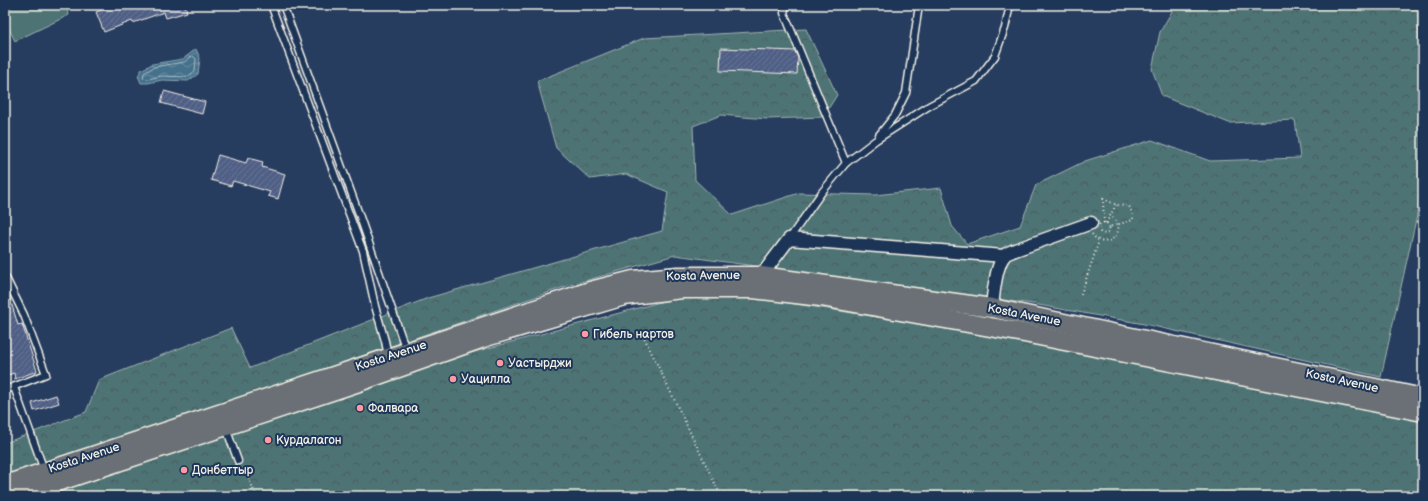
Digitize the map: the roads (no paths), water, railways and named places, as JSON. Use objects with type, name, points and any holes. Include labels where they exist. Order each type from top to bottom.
[{"type":"main road","name":"Kosta Avenue","points":[[5,485],[590,290],[633,280],[678,276],[761,276],[992,308],[1423,398]]},
{"type":"main road","name":"Kosta Avenue","points":[[15,496],[356,383],[486,337],[624,296],[682,289],[753,289],[821,297],[1024,334],[1423,412]]},
{"type":"street","points":[[761,276],[790,239],[1004,256],[1022,247],[1091,223]]},
{"type":"street","points":[[992,308],[995,286],[1000,265],[1004,256]]},
{"type":"lane","points":[[271,5],[363,251],[388,357]]},
{"type":"lane","points":[[283,5],[407,351]]},
{"type":"lane","points":[[786,5],[784,13],[846,162]]},
{"type":"lane","points":[[876,140],[895,114],[906,93],[919,5]]},
{"type":"lane","points":[[790,239],[822,192],[846,162],[876,140],[929,106],[976,81],[995,56],[1005,28],[1010,5]]},
{"type":"lane","points":[[5,276],[24,315],[46,374],[5,390]]},
{"type":"lane","points":[[14,387],[44,472]]},
{"type":"lane","points":[[226,426],[240,462]]},
{"type":"water","points":[[196,49],[200,58],[198,74],[188,81],[162,80],[141,83],[138,76],[141,70],[152,64],[183,59]]},
{"type":"place","name":"Гибель нартов","points":[[585,334]]},
{"type":"place","name":"Уастырджи","points":[[500,363]]},
{"type":"place","name":"Уацилла","points":[[453,379]]},
{"type":"place","name":"Фалвара","points":[[360,408]]},
{"type":"place","name":"Курдалагон","points":[[268,440]]},
{"type":"place","name":"Донбеттыр","points":[[184,470]]}]
